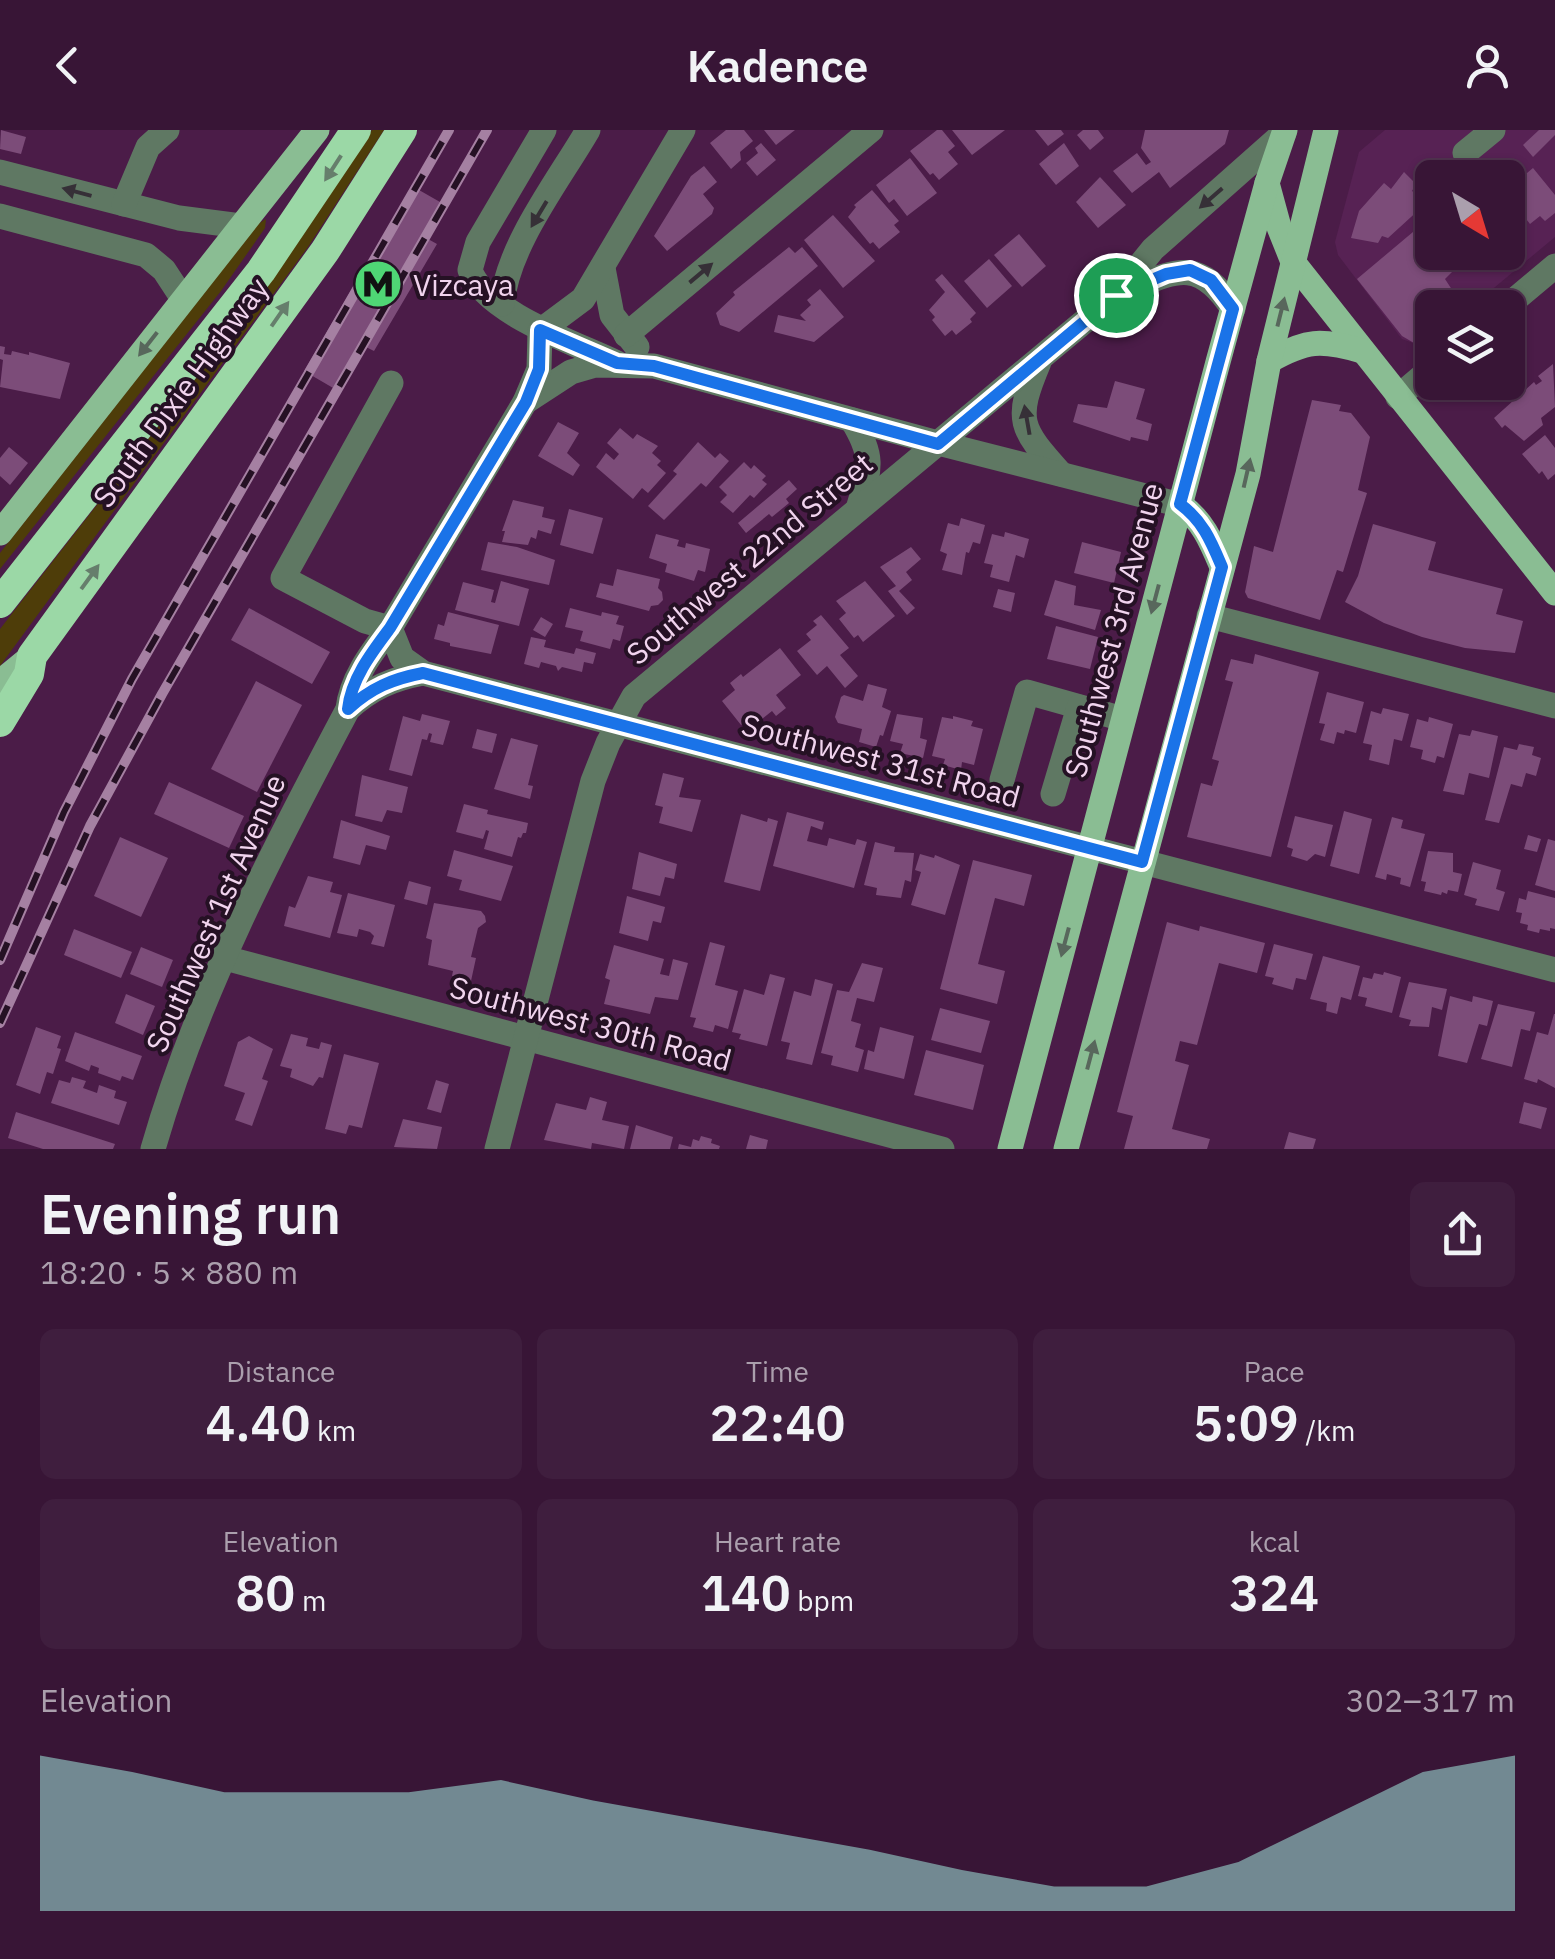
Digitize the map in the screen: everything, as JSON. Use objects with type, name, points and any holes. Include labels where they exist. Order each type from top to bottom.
[{"type":"highway","points":[[0,604],[270,260],[356,130]]},
{"type":"highway","name":"South Dixie Highway","points":[[32,656],[325,251],[402,130]]},
{"type":"highway","points":[[0,722],[29,674],[32,656]]},
{"type":"main road","name":"South Dixie Highway","points":[[0,533],[316,130]]},
{"type":"main road","points":[[1066,1149],[1248,474],[1268,362],[1326,130]]},
{"type":"main road","points":[[1317,168],[1347,130]]},
{"type":"main road","name":"Southwest 3rd Avenue","points":[[1010,1149],[1267,183],[1286,131]]},
{"type":"main road","points":[[1267,183],[1293,262],[1398,397],[1552,582]]},
{"type":"main road","points":[[1268,362],[1294,346],[1322,341],[1362,352]]},
{"type":"main road","points":[[1180,504],[1208,532],[1222,567]]},
{"type":"main road","name":"South Dixie Highway","points":[[0,682],[32,656]]},
{"type":"street","points":[[124,204],[148,147],[167,130]]},
{"type":"street","points":[[544,130],[470,262],[475,282],[486,294],[540,330],[617,363],[654,366],[938,444],[1180,504]]},
{"type":"street","points":[[502,304],[504,285],[519,248],[588,130]]},
{"type":"street","points":[[540,330],[583,300],[683,130]]},
{"type":"street","points":[[626,336],[871,130]]},
{"type":"street","points":[[1465,152],[1494,130]]},
{"type":"street","name":"Southwest 22nd Street","points":[[496,1149],[593,781],[617,724],[634,696],[1116,295],[1153,249],[1286,131]]},
{"type":"street","points":[[0,172],[179,218],[241,226]]},
{"type":"street","points":[[0,216],[146,255],[164,270],[184,299]]},
{"type":"street","points":[[1525,292],[1555,266]]},
{"type":"street","points":[[603,268],[612,315],[654,366]]},
{"type":"street","name":"Southwest 22nd Street","points":[[1116,295],[1166,274],[1190,270],[1211,280],[1233,309]]},
{"type":"street","name":"Southwest 1st Avenue","points":[[348,709],[349,693],[372,653],[526,402],[539,369],[540,330]]},
{"type":"street","points":[[1040,358],[1022,410],[1038,448],[1061,474]]},
{"type":"street","name":"Southwest 1st Avenue","points":[[526,402],[571,372],[617,363]]},
{"type":"street","points":[[1398,397],[1415,382]]},
{"type":"street","points":[[391,383],[284,578],[364,620],[390,628],[402,658],[423,673]]},
{"type":"street","points":[[852,420],[869,452],[870,468],[858,510]]},
{"type":"street","points":[[1209,616],[1555,706]]},
{"type":"street","name":"Southwest 1st Avenue","points":[[152,1149],[225,958],[348,709],[384,683],[423,673]]},
{"type":"street","name":"Southwest 31st Road","points":[[423,673],[1555,970]]},
{"type":"street","points":[[1002,780],[1026,692],[1123,719]]},
{"type":"street","points":[[1053,794],[1079,707]]},
{"type":"street","name":"Southwest 30th Road","points":[[225,958],[895,1143],[942,1149]]},
{"type":"shaded area","points":[[372,130],[384,130],[308,247],[0,666],[0,629],[261,295]]},
{"type":"shaded area","points":[[1385,130],[1555,130],[1555,237],[1525,262],[1525,160],[1415,160],[1415,270],[1515,270],[1491,290],[1415,290],[1415,344],[1402,339],[1338,255],[1335,242],[1359,152]]},
{"type":"shaded area","points":[[266,219],[265,228],[221,291],[0,569],[0,553],[258,224]]},
{"type":"building","points":[[1,130],[26,137],[21,154],[0,149]]},
{"type":"building","points":[[726,130],[744,130],[753,141],[740,152],[741,160],[731,169],[710,143]]},
{"type":"building","points":[[764,130],[795,130],[776,145]]},
{"type":"building","points":[[942,130],[955,146],[948,152],[958,164],[939,180],[910,151]]},
{"type":"building","points":[[952,130],[1005,130],[972,155]]},
{"type":"building","points":[[1035,130],[1061,130],[1064,134],[1048,146]]},
{"type":"building","points":[[1083,130],[1098,130],[1104,138],[1090,150],[1077,135]]},
{"type":"building","points":[[1145,130],[1229,130],[1225,144],[1170,188],[1159,172],[1132,193],[1113,171],[1137,153],[1146,165],[1151,162],[1141,148]]},
{"type":"building","points":[[1539,130],[1555,130],[1555,135],[1533,157],[1523,145]]},
{"type":"building","points":[[761,143],[776,160],[757,176],[746,163],[758,153],[755,148]]},
{"type":"building","points":[[1064,143],[1079,166],[1056,185],[1039,164]]},
{"type":"building","points":[[910,158],[937,193],[907,216],[894,199],[889,203],[876,185]]},
{"type":"building","points":[[704,166],[717,182],[703,194],[714,208],[712,214],[667,251],[654,236],[691,176]]},
{"type":"building","points":[[1533,168],[1555,195],[1555,213],[1545,221],[1540,216],[1530,224],[1525,218],[1525,175]]},
{"type":"building","points":[[1404,172],[1415,183],[1415,213],[1378,243],[1351,238],[1359,211],[1384,183],[1391,189]]},
{"type":"building","points":[[1100,177],[1126,205],[1098,228],[1076,202]]},
{"type":"building","points":[[412,186],[447,206],[428,239],[437,244],[374,351],[366,347],[340,392],[304,371]]},
{"type":"building","points":[[872,190],[899,221],[894,225],[900,232],[879,249],[848,217],[854,205]]},
{"type":"building","points":[[833,215],[875,261],[843,288],[804,240]]},
{"type":"building","points":[[1415,230],[1415,270],[1454,270],[1445,279],[1452,290],[1415,290],[1415,343],[1402,336],[1357,279]]},
{"type":"building","points":[[1019,234],[1046,266],[1022,287],[994,255]]},
{"type":"building","points":[[789,247],[795,253],[802,247],[818,266],[739,332],[720,325],[716,313],[735,295],[733,292]]},
{"type":"building","points":[[989,259],[1012,286],[987,308],[964,281]]},
{"type":"building","points":[[942,274],[976,313],[970,319],[972,322],[956,335],[952,330],[945,336],[929,310],[945,292],[935,280]]},
{"type":"building","points":[[820,289],[844,317],[814,342],[774,332],[778,315],[806,321],[800,315],[811,305],[807,300]]},
{"type":"building","points":[[0,346],[5,347],[4,354],[29,352],[70,363],[60,399],[0,387]]},
{"type":"building","points":[[1553,364],[1555,407],[1541,418],[1543,425],[1524,441],[1505,425],[1502,428],[1494,418],[1514,400],[1525,400],[1525,390],[1542,381],[1538,376]]},
{"type":"building","points":[[1115,381],[1145,389],[1136,419],[1152,424],[1148,441],[1131,437],[1130,441],[1073,422],[1078,404],[1107,408]]},
{"type":"building","points":[[1312,400],[1341,405],[1339,411],[1351,413],[1370,437],[1358,490],[1367,493],[1343,572],[1337,570],[1320,620],[1248,598],[1245,592],[1254,546],[1273,552]]},
{"type":"building","points":[[558,422],[579,433],[567,453],[580,465],[573,476],[538,456]]},
{"type":"building","points":[[620,428],[633,439],[637,434],[658,446],[652,453],[666,473],[648,493],[642,488],[633,499],[596,467],[606,453],[614,460],[619,454],[607,443]]},
{"type":"building","points":[[1545,435],[1555,448],[1555,474],[1548,480],[1522,454]]},
{"type":"building","points":[[698,442],[715,458],[720,453],[729,461],[706,487],[701,483],[664,520],[648,506],[677,474],[673,471]]},
{"type":"building","points":[[9,447],[28,463],[10,485],[0,476],[0,458]]},
{"type":"building","points":[[744,462],[766,476],[762,480],[767,484],[733,513],[720,502],[727,495],[719,487]]},
{"type":"building","points":[[789,480],[797,489],[786,499],[789,503],[746,533],[738,523]]},
{"type":"building","points":[[513,500],[544,507],[542,517],[555,520],[551,534],[538,530],[536,539],[531,537],[528,545],[502,542]]},
{"type":"building","points":[[569,509],[603,518],[593,554],[560,545]]},
{"type":"building","points":[[961,518],[985,525],[980,544],[973,542],[969,553],[966,552],[962,575],[942,570],[947,554],[940,551],[948,523],[959,526]]},
{"type":"building","points":[[1373,524],[1436,542],[1428,570],[1503,589],[1496,614],[1523,621],[1515,653],[1465,648],[1422,637],[1345,602],[1358,576]]},
{"type":"building","points":[[1005,532],[1029,539],[1024,558],[1016,555],[1009,582],[990,577],[993,565],[984,563],[992,534],[1004,537]]},
{"type":"building","points":[[656,534],[679,540],[677,546],[685,548],[686,543],[710,549],[705,572],[698,570],[694,581],[665,572],[667,564],[649,558]]},
{"type":"building","points":[[488,542],[555,560],[549,585],[481,570]]},
{"type":"building","points":[[1082,542],[1121,552],[1114,583],[1074,573]]},
{"type":"building","points":[[911,547],[921,559],[906,572],[912,580],[899,591],[915,608],[907,615],[888,591],[896,586],[880,567]]},
{"type":"building","points":[[617,569],[660,579],[658,588],[663,600],[649,611],[596,597],[600,583],[613,586]]},
{"type":"building","points":[[1055,580],[1076,586],[1074,605],[1101,610],[1095,630],[1044,615]]},
{"type":"building","points":[[501,581],[529,589],[519,626],[455,610],[463,582],[494,590],[491,602],[495,603]]},
{"type":"building","points":[[865,581],[895,616],[863,642],[858,635],[854,638],[839,619],[846,613],[836,601]]},
{"type":"building","points":[[998,589],[1015,593],[1011,612],[993,607]]},
{"type":"building","points":[[249,608],[330,652],[312,684],[231,640]]},
{"type":"building","points":[[570,608],[619,616],[616,624],[624,626],[620,641],[613,639],[610,649],[580,641],[583,631],[565,627]]},
{"type":"building","points":[[448,612],[499,625],[491,654],[434,639],[438,624],[444,626]]},
{"type":"building","points":[[821,615],[849,648],[840,655],[858,676],[845,688],[827,666],[817,675],[797,651],[811,640],[806,634],[817,625],[813,621]]},
{"type":"building","points":[[541,617],[553,624],[545,637],[533,630]]},
{"type":"building","points":[[1056,626],[1098,637],[1090,669],[1047,659]]},
{"type":"building","points":[[531,637],[546,640],[544,647],[574,654],[576,648],[596,653],[593,664],[584,662],[582,672],[562,667],[558,671],[556,666],[541,662],[539,668],[524,664]]},
{"type":"building","points":[[780,648],[801,675],[776,695],[786,708],[776,716],[772,711],[752,727],[747,720],[741,725],[722,701],[735,690],[730,683]]},
{"type":"building","points":[[1255,654],[1319,672],[1271,857],[1187,837],[1201,783],[1212,786],[1219,761],[1212,759],[1233,682],[1225,680],[1231,659],[1253,664]]},
{"type":"building","points":[[256,681],[302,705],[257,792],[211,769]]},
{"type":"building","points":[[868,684],[887,689],[882,707],[891,711],[876,747],[859,742],[862,729],[838,723],[835,717],[841,697],[863,701]]},
{"type":"building","points":[[1327,692],[1364,702],[1356,733],[1337,732],[1334,744],[1320,740],[1325,724],[1319,723]]},
{"type":"building","points":[[1383,708],[1409,714],[1402,741],[1394,739],[1389,765],[1369,760],[1372,745],[1363,743],[1371,711],[1381,714]]},
{"type":"building","points":[[422,714],[450,721],[443,745],[430,742],[429,733],[427,740],[422,739],[412,776],[389,770],[403,716],[420,721]]},
{"type":"building","points":[[897,714],[923,718],[920,738],[927,740],[923,758],[900,753],[903,744],[890,741]]},
{"type":"building","points":[[942,717],[973,721],[971,726],[983,729],[974,765],[962,762],[961,770],[943,765],[945,759],[932,756]]},
{"type":"building","points":[[1429,717],[1453,724],[1444,758],[1437,756],[1435,763],[1421,759],[1423,750],[1410,747],[1417,719],[1428,722]]},
{"type":"building","points":[[477,729],[497,734],[492,753],[472,748]]},
{"type":"building","points":[[1472,730],[1498,736],[1489,778],[1469,773],[1464,795],[1443,791],[1459,734],[1470,736]]},
{"type":"building","points":[[511,738],[538,745],[528,785],[533,786],[530,799],[494,789]]},
{"type":"building","points":[[1519,744],[1534,747],[1532,755],[1541,758],[1536,776],[1526,773],[1522,787],[1511,784],[1499,823],[1485,820],[1504,747],[1517,750]]},
{"type":"building","points":[[663,773],[684,778],[679,797],[701,800],[692,832],[659,823],[663,807],[655,805]]},
{"type":"building","points":[[362,775],[408,787],[402,813],[387,810],[382,822],[355,816]]},
{"type":"building","points":[[169,782],[244,816],[229,848],[154,814]]},
{"type":"building","points":[[464,804],[488,810],[487,814],[528,823],[526,833],[518,837],[512,857],[484,849],[489,831],[483,839],[456,832]]},
{"type":"building","points":[[1344,811],[1372,819],[1359,874],[1330,866]]},
{"type":"building","points":[[787,812],[824,822],[822,830],[811,826],[807,841],[827,846],[829,838],[855,845],[857,839],[867,842],[854,888],[773,866]]},
{"type":"building","points":[[741,814],[767,822],[768,818],[778,821],[760,891],[724,882]]},
{"type":"building","points":[[1295,816],[1333,825],[1325,857],[1315,854],[1307,861],[1291,856],[1293,849],[1287,847]]},
{"type":"building","points":[[1392,817],[1403,820],[1401,828],[1425,834],[1410,887],[1400,884],[1401,878],[1387,874],[1386,880],[1375,877]]},
{"type":"building","points":[[341,820],[390,836],[386,850],[366,845],[360,865],[333,858]]},
{"type":"building","points":[[1528,835],[1541,839],[1537,852],[1524,849]]},
{"type":"building","points":[[120,837],[168,858],[141,917],[94,896]]},
{"type":"building","points":[[1548,839],[1555,841],[1555,891],[1535,885]]},
{"type":"building","points":[[875,842],[895,847],[894,852],[914,853],[911,882],[905,880],[901,898],[876,895],[877,888],[864,885]]},
{"type":"building","points":[[454,850],[513,866],[501,901],[459,890],[462,880],[447,876]]},
{"type":"building","points":[[1428,851],[1453,853],[1453,872],[1462,874],[1458,892],[1448,890],[1441,895],[1424,891],[1426,882],[1421,881]]},
{"type":"building","points":[[639,852],[677,864],[674,879],[665,877],[660,896],[632,889]]},
{"type":"building","points":[[920,854],[934,858],[935,855],[960,865],[945,915],[911,905],[921,872],[915,870]]},
{"type":"building","points":[[973,860],[1032,875],[1024,906],[995,898],[978,964],[1005,971],[997,1004],[940,989]]},
{"type":"building","points":[[1473,862],[1501,870],[1496,889],[1505,892],[1499,911],[1475,905],[1477,899],[1464,895]]},
{"type":"building","points":[[308,876],[333,882],[330,892],[342,895],[330,938],[284,926],[289,906],[295,908]]},
{"type":"building","points":[[409,881],[431,887],[427,905],[404,899]]},
{"type":"building","points":[[1528,891],[1555,898],[1555,929],[1540,929],[1539,933],[1520,923],[1522,913],[1516,912],[1519,898],[1526,900]]},
{"type":"building","points":[[348,893],[395,905],[384,947],[371,944],[374,936],[370,932],[359,929],[357,937],[337,933]]},
{"type":"building","points":[[627,896],[665,907],[661,923],[653,921],[648,941],[619,933]]},
{"type":"building","points":[[434,903],[481,911],[485,916],[471,957],[476,958],[471,981],[452,976],[453,971],[428,965],[432,940],[426,938]]},
{"type":"building","points":[[1167,922],[1199,931],[1200,926],[1265,943],[1257,973],[1219,963],[1197,1045],[1180,1041],[1175,1061],[1189,1065],[1172,1129],[1210,1139],[1207,1149],[1124,1149],[1133,1116],[1117,1112]]},
{"type":"building","points":[[74,929],[132,952],[121,978],[64,955]]},
{"type":"building","points":[[710,942],[725,946],[715,985],[738,991],[728,1029],[715,1025],[713,1032],[693,1027],[696,1018],[690,1017]]},
{"type":"building","points":[[1274,944],[1313,954],[1306,980],[1296,978],[1293,990],[1272,984],[1274,978],[1265,976]]},
{"type":"building","points":[[614,945],[664,959],[660,974],[669,976],[673,959],[688,963],[678,1000],[655,997],[650,1014],[604,1004],[610,980],[605,978]]},
{"type":"building","points":[[141,947],[173,960],[162,987],[130,974]]},
{"type":"building","points":[[1323,956],[1360,966],[1351,1000],[1341,997],[1337,1014],[1326,1011],[1327,1003],[1310,999]]},
{"type":"building","points":[[862,963],[883,968],[874,1002],[857,998],[851,1021],[861,1024],[855,1047],[864,1050],[858,1072],[831,1065],[833,1056],[821,1053],[837,990],[849,992]]},
{"type":"building","points":[[1374,973],[1401,977],[1392,1013],[1365,1006],[1367,998],[1358,996],[1363,977],[1372,979]]},
{"type":"building","points":[[770,974],[785,978],[767,1046],[739,1039],[741,1034],[732,1032],[744,989],[764,995]]},
{"type":"building","points":[[815,979],[833,984],[812,1065],[786,1059],[790,1043],[781,1041],[794,991],[811,996]]},
{"type":"building","points":[[1409,982],[1447,989],[1442,1010],[1432,1007],[1429,1027],[1409,1026],[1411,1020],[1399,1017]]},
{"type":"building","points":[[126,994],[155,1006],[143,1035],[115,1023]]},
{"type":"building","points":[[1450,996],[1472,1002],[1473,996],[1493,1001],[1487,1026],[1479,1024],[1467,1063],[1438,1056]]},
{"type":"building","points":[[1498,1004],[1535,1012],[1530,1031],[1521,1029],[1512,1067],[1481,1059]]},
{"type":"building","points":[[940,1008],[990,1021],[981,1053],[931,1040]]},
{"type":"building","points":[[1554,1014],[1555,1088],[1538,1079],[1537,1083],[1524,1079],[1537,1032],[1548,1035]]},
{"type":"building","points":[[36,1027],[61,1036],[53,1074],[47,1072],[40,1094],[16,1085]]},
{"type":"building","points":[[880,1027],[914,1036],[904,1079],[864,1069],[868,1050],[874,1052]]},
{"type":"building","points":[[75,1032],[142,1056],[133,1080],[122,1076],[120,1081],[98,1073],[99,1068],[91,1065],[89,1071],[65,1061]]},
{"type":"building","points":[[291,1034],[308,1038],[306,1046],[319,1049],[321,1042],[332,1045],[323,1078],[319,1077],[313,1086],[290,1077],[292,1069],[280,1066]]},
{"type":"building","points":[[249,1036],[273,1049],[262,1079],[268,1081],[252,1126],[235,1120],[245,1093],[224,1086],[238,1042]]},
{"type":"building","points":[[926,1050],[984,1065],[973,1110],[914,1095]]},
{"type":"building","points":[[344,1054],[379,1063],[362,1128],[349,1125],[346,1134],[325,1129]]},
{"type":"building","points":[[72,1077],[86,1081],[83,1088],[97,1093],[99,1085],[116,1091],[114,1098],[127,1102],[119,1125],[51,1103],[59,1080],[70,1083]]},
{"type":"building","points":[[436,1080],[449,1084],[441,1113],[427,1109]]},
{"type":"building","points":[[590,1097],[607,1102],[602,1120],[629,1126],[624,1149],[592,1143],[591,1149],[544,1140],[556,1103],[586,1110]]},
{"type":"building","points":[[1524,1102],[1547,1108],[1541,1129],[1519,1123]]},
{"type":"building","points":[[16,1112],[115,1144],[113,1149],[43,1149],[8,1138]]},
{"type":"building","points":[[403,1119],[442,1127],[437,1149],[394,1147]]},
{"type":"building","points":[[636,1125],[673,1137],[670,1149],[630,1149]]},
{"type":"building","points":[[1289,1132],[1316,1139],[1313,1149],[1284,1149]]},
{"type":"building","points":[[750,1135],[768,1140],[766,1149],[746,1149]]},
{"type":"building","points":[[701,1136],[712,1139],[711,1143],[719,1149],[678,1149],[679,1144],[691,1147],[693,1139],[699,1141]]},
{"type":"railway","points":[[0,960],[64,812],[132,679],[449,130]]},
{"type":"railway","points":[[0,1023],[90,826],[487,130]]},
{"type":"place","name":"Vizcaya","points":[[378,284]]},
{"type":"route","points":[[1190,270],[1211,280],[1233,309],[1180,504],[1208,532],[1222,567],[1142,862],[423,673],[384,683],[348,709],[349,693],[372,653],[526,402],[539,369],[540,330],[617,363],[654,366],[938,444],[1116,295],[1166,274],[1190,270]]}]
